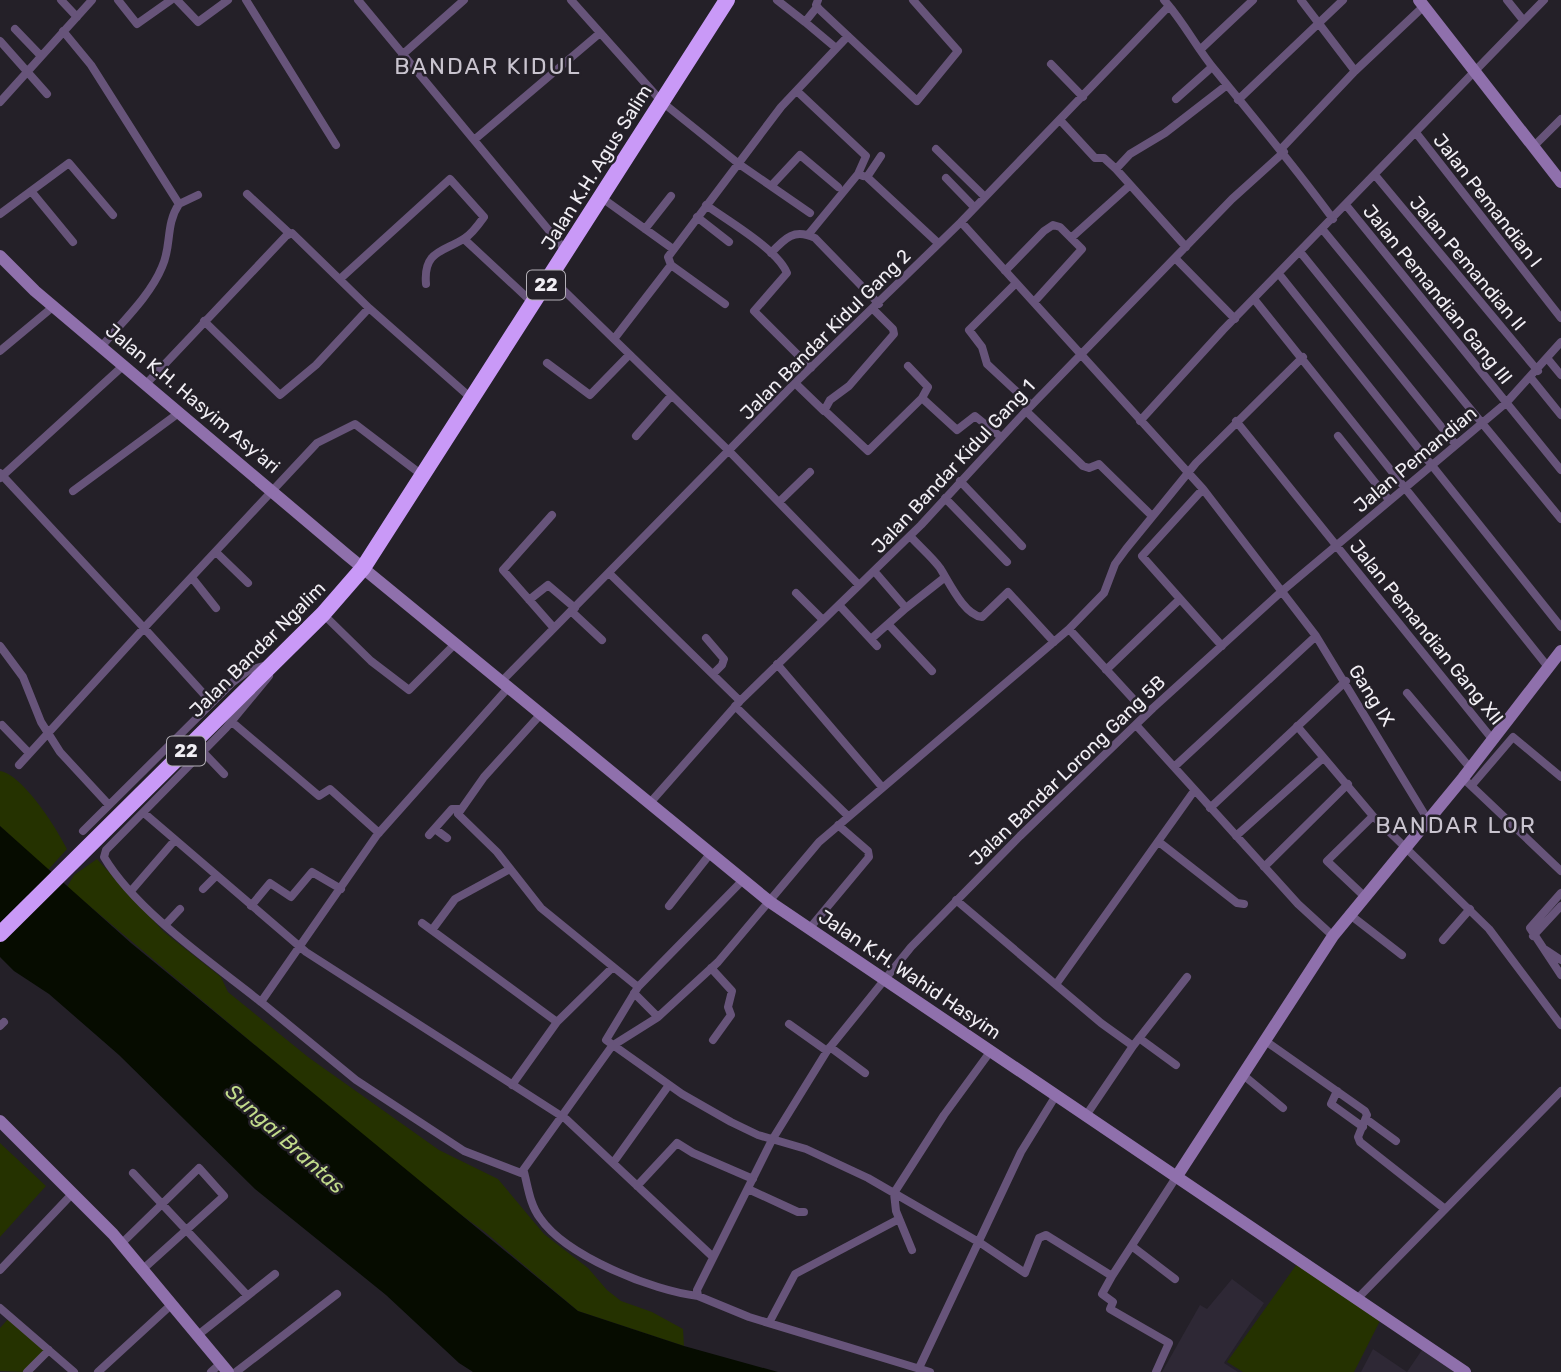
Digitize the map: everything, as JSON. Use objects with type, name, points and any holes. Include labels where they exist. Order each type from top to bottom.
[{"type":"highway","name":"Jalan K.H. Agus Salim","points":[[363,568],[727,0]]},
{"type":"highway","name":"Jalan Bandar Ngalim","points":[[0,934],[323,614],[363,568]]},
{"type":"main road","points":[[1422,3],[1561,182]]},
{"type":"main road","name":"Jalan K.H. Hasyim Asy'ari","points":[[0,256],[54,306],[363,568]]},
{"type":"main road","name":"Jalan K.H. Wahid Hasyim","points":[[363,568],[767,900],[1465,1372]]},
{"type":"main road","points":[[1177,1176],[1349,914],[1428,820],[1469,777],[1493,740],[1561,651]]},
{"type":"main road","points":[[0,1121],[121,1244],[225,1368]]},
{"type":"street","points":[[61,0],[77,17]]},
{"type":"street","points":[[0,102],[92,0]]},
{"type":"street","points":[[118,0],[137,24],[171,0]]},
{"type":"street","points":[[177,0],[198,22],[228,0]]},
{"type":"street","points":[[246,0],[336,145]]},
{"type":"street","points":[[358,0],[567,253]]},
{"type":"street","points":[[402,54],[464,0]]},
{"type":"street","points":[[571,0],[662,102],[739,164],[810,214]]},
{"type":"street","points":[[777,0],[836,48]]},
{"type":"street","points":[[805,22],[817,3],[917,101],[958,51],[913,0]]},
{"type":"street","points":[[1202,48],[1253,0]]},
{"type":"street","points":[[1301,0],[1355,71]]},
{"type":"street","points":[[1238,100],[1343,0]]},
{"type":"street","points":[[1507,0],[1523,20]]},
{"type":"street","points":[[1140,421],[1254,299],[1417,134],[1544,0]]},
{"type":"street","points":[[1167,3],[1202,48],[1212,67],[1283,150],[1333,219]]},
{"type":"street","name":"Jalan Bandar Kidul Gang 2","points":[[261,1002],[379,833],[553,627],[610,574],[795,383],[961,222],[1083,97],[1167,3]]},
{"type":"street","name":"Jalan Bandar Kidul Gang 1","points":[[649,804],[737,703],[875,572],[1028,408],[1283,150],[1422,3]]},
{"type":"street","points":[[15,29],[40,55]]},
{"type":"street","points":[[63,31],[91,65],[178,205]]},
{"type":"street","points":[[474,140],[600,33]]},
{"type":"street","points":[[724,304],[671,265],[668,257],[785,102],[798,92],[848,36]]},
{"type":"street","points":[[0,41],[47,94]]},
{"type":"street","points":[[1051,64],[1083,97]]},
{"type":"street","points":[[1176,99],[1212,67]]},
{"type":"street","points":[[1116,169],[1130,154],[1165,133],[1227,85]]},
{"type":"street","points":[[798,92],[866,156],[863,175]]},
{"type":"street","points":[[1533,147],[1561,119]]},
{"type":"street","points":[[1060,120],[1094,157],[1104,158],[1116,169],[1186,247]]},
{"type":"street","name":"Jalan Pemandian I","points":[[1417,134],[1561,318]]},
{"type":"street","points":[[936,149],[985,197]]},
{"type":"street","points":[[772,185],[800,155],[838,187]]},
{"type":"street","points":[[808,235],[881,156]]},
{"type":"street","points":[[0,214],[69,163],[113,215]]},
{"type":"street","points":[[863,175],[938,243]]},
{"type":"street","name":"Jalan Pemandian II","points":[[1375,175],[1534,375],[1561,415]]},
{"type":"street","points":[[946,178],[974,207]]},
{"type":"street","points":[[340,279],[448,180],[452,180],[484,215],[464,239],[451,243],[432,258],[426,267],[426,284]]},
{"type":"street","points":[[1072,238],[1129,186]]},
{"type":"street","points":[[31,191],[73,243]]},
{"type":"street","points":[[247,194],[289,233],[297,236],[369,308],[471,398]]},
{"type":"street","points":[[102,346],[161,271],[169,251],[168,227],[178,205],[198,195]]},
{"type":"street","points":[[645,229],[671,196]]},
{"type":"street","points":[[602,198],[673,249]]},
{"type":"street","points":[[706,205],[771,253],[787,273],[754,311],[811,368]]},
{"type":"street","name":"Jalan Pemandian Gang III","points":[[1346,205],[1561,470]]},
{"type":"street","points":[[697,217],[729,242]]},
{"type":"street","name":"Gang IX","points":[[961,222],[1203,489],[1316,636],[1346,681],[1428,820]]},
{"type":"street","points":[[1005,271],[1044,230],[1053,225],[1082,249],[1082,253],[1034,303]]},
{"type":"street","points":[[1323,230],[1561,519]]},
{"type":"street","points":[[146,384],[289,233]]},
{"type":"street","points":[[771,253],[793,234],[808,235],[876,307],[893,329],[894,334],[849,386],[830,400],[824,410]]},
{"type":"street","points":[[464,239],[534,304]]},
{"type":"street","points":[[1301,253],[1456,445]]},
{"type":"street","points":[[1175,258],[1235,319]]},
{"type":"street","points":[[614,339],[671,265]]},
{"type":"street","points":[[1279,274],[1561,627]]},
{"type":"street","points":[[550,277],[730,452],[859,585]]},
{"type":"street","points":[[1016,284],[970,330],[982,347],[987,364],[1083,466],[1089,468],[1099,464],[1152,516]]},
{"type":"street","points":[[1254,299],[1549,667]]},
{"type":"street","points":[[0,351],[54,306]]},
{"type":"street","points":[[204,321],[281,395],[316,365],[369,308]]},
{"type":"street","name":"Jalan Pemandian","points":[[1281,592],[1506,403],[1561,342]]},
{"type":"street","points":[[548,363],[590,395],[629,355]]},
{"type":"street","points":[[930,1372],[769,1323],[698,1296],[675,1293],[593,1259],[552,1232],[534,1209],[524,1172],[560,1115],[611,1046],[657,1017],[711,968],[743,934],[767,900],[803,858],[838,825],[1069,629],[1104,593],[1115,564],[1152,516],[1190,474],[1196,463],[1303,357]]},
{"type":"street","points":[[1548,358],[1561,375]]},
{"type":"street","points":[[124,365],[1,476],[211,702]]},
{"type":"street","points":[[795,383],[868,451],[922,398],[928,387],[908,366]]},
{"type":"street","points":[[636,436],[671,396]]},
{"type":"street","points":[[922,398],[957,430],[975,416],[1001,437]]},
{"type":"street","points":[[73,491],[180,412]]},
{"type":"street","name":"Jalan Pemandian Gang XII","points":[[1236,421],[1493,740]]},
{"type":"street","points":[[19,765],[317,443],[351,424],[422,475]]},
{"type":"street","points":[[1338,436],[1390,500]]},
{"type":"street","points":[[779,502],[810,472]]},
{"type":"street","points":[[960,481],[1022,546]]},
{"type":"street","points":[[1203,489],[1142,556],[1222,646]]},
{"type":"street","points":[[944,498],[1007,562]]},
{"type":"street","points":[[552,515],[503,568],[553,627]]},
{"type":"street","points":[[910,536],[980,618],[1009,592],[1054,642]]},
{"type":"street","points":[[217,553],[248,583]]},
{"type":"street","points":[[875,572],[906,608]]},
{"type":"street","points":[[610,574],[713,674],[737,703],[848,816]]},
{"type":"street","points":[[839,605],[874,642],[888,624],[944,578]]},
{"type":"street","points":[[192,579],[216,608]]},
{"type":"street","points":[[529,600],[548,585],[602,640]]},
{"type":"street","name":"Jalan Bandar Lorong Gang 5B","points":[[698,1296],[696,1290],[772,1140],[828,1049],[883,979],[956,900],[1147,714],[1281,592]]},
{"type":"street","points":[[796,593],[822,620]]},
{"type":"street","points":[[1106,670],[1180,599]]},
{"type":"street","points":[[323,614],[371,662],[409,690],[455,644]]},
{"type":"street","points":[[888,624],[932,671]]},
{"type":"street","points":[[1069,629],[1147,714]]},
{"type":"street","points":[[1174,767],[1316,636]]},
{"type":"street","points":[[706,638],[724,659],[722,666],[713,674]]},
{"type":"street","points":[[0,646],[23,677],[47,732],[60,752],[109,805]]},
{"type":"street","points":[[83,831],[242,674],[273,664]]},
{"type":"street","points":[[273,664],[259,691],[232,722],[104,855],[131,891],[166,924],[356,1080],[464,1151],[500,1167],[524,1172]]},
{"type":"street","points":[[777,664],[882,787]]},
{"type":"street","points":[[1210,808],[1346,681]]},
{"type":"street","points":[[1406,693],[1469,777],[1561,871]]},
{"type":"street","points":[[540,715],[459,809],[458,814],[510,869],[541,908],[613,967],[657,1017]]},
{"type":"street","points":[[232,722],[319,796],[330,789],[379,833]]},
{"type":"street","points":[[2,725],[29,753]]},
{"type":"street","points":[[1136,725],[1264,867],[1333,936]]},
{"type":"street","points":[[1297,726],[1404,849],[1489,929],[1561,1024]]},
{"type":"street","points":[[1469,777],[1513,737],[1560,773]]},
{"type":"street","points":[[203,752],[224,774]]},
{"type":"street","points":[[1236,836],[1324,758]]},
{"type":"street","points":[[1264,867],[1348,785]]},
{"type":"street","points":[[1057,984],[1194,790]]},
{"type":"street","points":[[447,838],[432,832],[452,809],[459,809]]},
{"type":"street","points":[[144,813],[300,947],[346,980],[560,1115],[713,1257]]},
{"type":"street","points":[[1364,896],[1327,861],[1373,816]]},
{"type":"street","points":[[809,929],[869,856],[868,851],[838,825]]},
{"type":"street","points":[[131,891],[175,840]]},
{"type":"street","points":[[1158,842],[1237,903],[1244,904]]},
{"type":"street","points":[[669,906],[710,854]]},
{"type":"street","points":[[432,930],[455,899],[510,869]]},
{"type":"street","points":[[251,906],[270,883],[291,897],[312,872],[341,890]]},
{"type":"street","points":[[203,889],[216,876]]},
{"type":"street","points":[[742,881],[636,990],[607,1038],[611,1046],[731,1122],[772,1140],[806,1149],[894,1193],[1025,1273],[1039,1238],[1046,1236],[1112,1276]]},
{"type":"street","points":[[1561,894],[1531,925],[1533,936],[1561,975]]},
{"type":"street","points":[[956,900],[1101,1023],[1133,1046]]},
{"type":"street","points":[[1533,936],[1561,906]]},
{"type":"street","points":[[166,924],[180,909]]},
{"type":"street","points":[[1443,940],[1470,909]]},
{"type":"street","points":[[1349,914],[1402,955]]},
{"type":"street","points":[[422,923],[557,1021]]},
{"type":"street","points":[[1539,946],[1561,960]]},
{"type":"street","points":[[512,1085],[557,1021],[613,967]]},
{"type":"street","points":[[711,968],[732,991],[728,1007],[731,1015],[713,1040]]},
{"type":"street","points":[[1085,1117],[1133,1046],[1187,977]]},
{"type":"street","points":[[789,1024],[865,1073]]},
{"type":"street","points":[[1139,1038],[1176,1065]]},
{"type":"street","points":[[1264,1040],[1365,1111],[1364,1123],[1358,1137],[1360,1142],[1445,1209]]},
{"type":"street","points":[[912,1250],[899,1219],[894,1193],[944,1115],[990,1052]]},
{"type":"street","points":[[1242,1074],[1283,1108]]},
{"type":"street","points":[[613,1163],[669,1085]]},
{"type":"street","points":[[1337,1091],[1331,1104],[1396,1140]]},
{"type":"street","points":[[1356,1300],[1561,1091]]},
{"type":"street","points":[[919,1368],[976,1241],[1021,1152],[1055,1097]]},
{"type":"street","points":[[638,1186],[677,1143],[692,1153],[753,1179]]},
{"type":"street","points":[[121,1244],[200,1168],[225,1197],[142,1270]]},
{"type":"street","points":[[133,1173],[247,1295]]},
{"type":"street","points":[[1156,1372],[1169,1343],[1110,1309],[1113,1302],[1102,1294],[1177,1176]]},
{"type":"street","points":[[748,1189],[797,1212],[804,1212]]},
{"type":"street","points":[[0,1270],[72,1194]]},
{"type":"street","points":[[769,1323],[795,1274],[899,1219]]},
{"type":"street","points":[[1133,1247],[1175,1279]]},
{"type":"street","points":[[198,1335],[275,1274]]},
{"type":"street","points":[[236,1372],[337,1294]]},
{"type":"street","points":[[98,1372],[172,1304]]},
{"type":"street","points":[[0,1308],[74,1372]]},
{"type":"street","points":[[27,1372],[49,1350]]},
{"type":"street","points":[[211,1372],[225,1368]]},
{"type":"shaded area","points":[[1232,1279],[1264,1303],[1224,1363],[1238,1372],[1162,1372],[1200,1305],[1207,1309]]},
{"type":"shaded area","points":[[1424,1347],[1462,1372],[1407,1372]]},
{"type":"shaded area","points":[[1373,1349],[1407,1372],[1361,1372]]},
{"type":"green space","points":[[0,771],[19,782],[28,792],[47,816],[67,849],[48,870],[0,826]]},
{"type":"green space","points":[[97,859],[164,932],[221,977],[228,992],[308,1057],[439,1150],[498,1179],[544,1234],[588,1268],[607,1290],[621,1301],[652,1312],[683,1329],[684,1346],[578,1311],[485,1232],[431,1193],[67,887],[74,875]]},
{"type":"green space","points":[[0,1143],[46,1186],[0,1237]]},
{"type":"green space","points":[[1299,1261],[1381,1319],[1354,1372],[1243,1372],[1227,1362]]},
{"type":"green space","points":[[9,1318],[47,1351],[25,1372],[0,1371],[0,1328]]},
{"type":"water","name":"Sungai Brantas","points":[[0,826],[131,943],[578,1311],[684,1346],[778,1372],[473,1372],[459,1363],[386,1295],[255,1189],[119,1055],[49,994],[14,971],[0,957]]},
{"type":"district","name":"BANDAR KIDUL","points":[[488,66]]},
{"type":"district","name":"BANDAR LOR","points":[[1456,825]]}]
